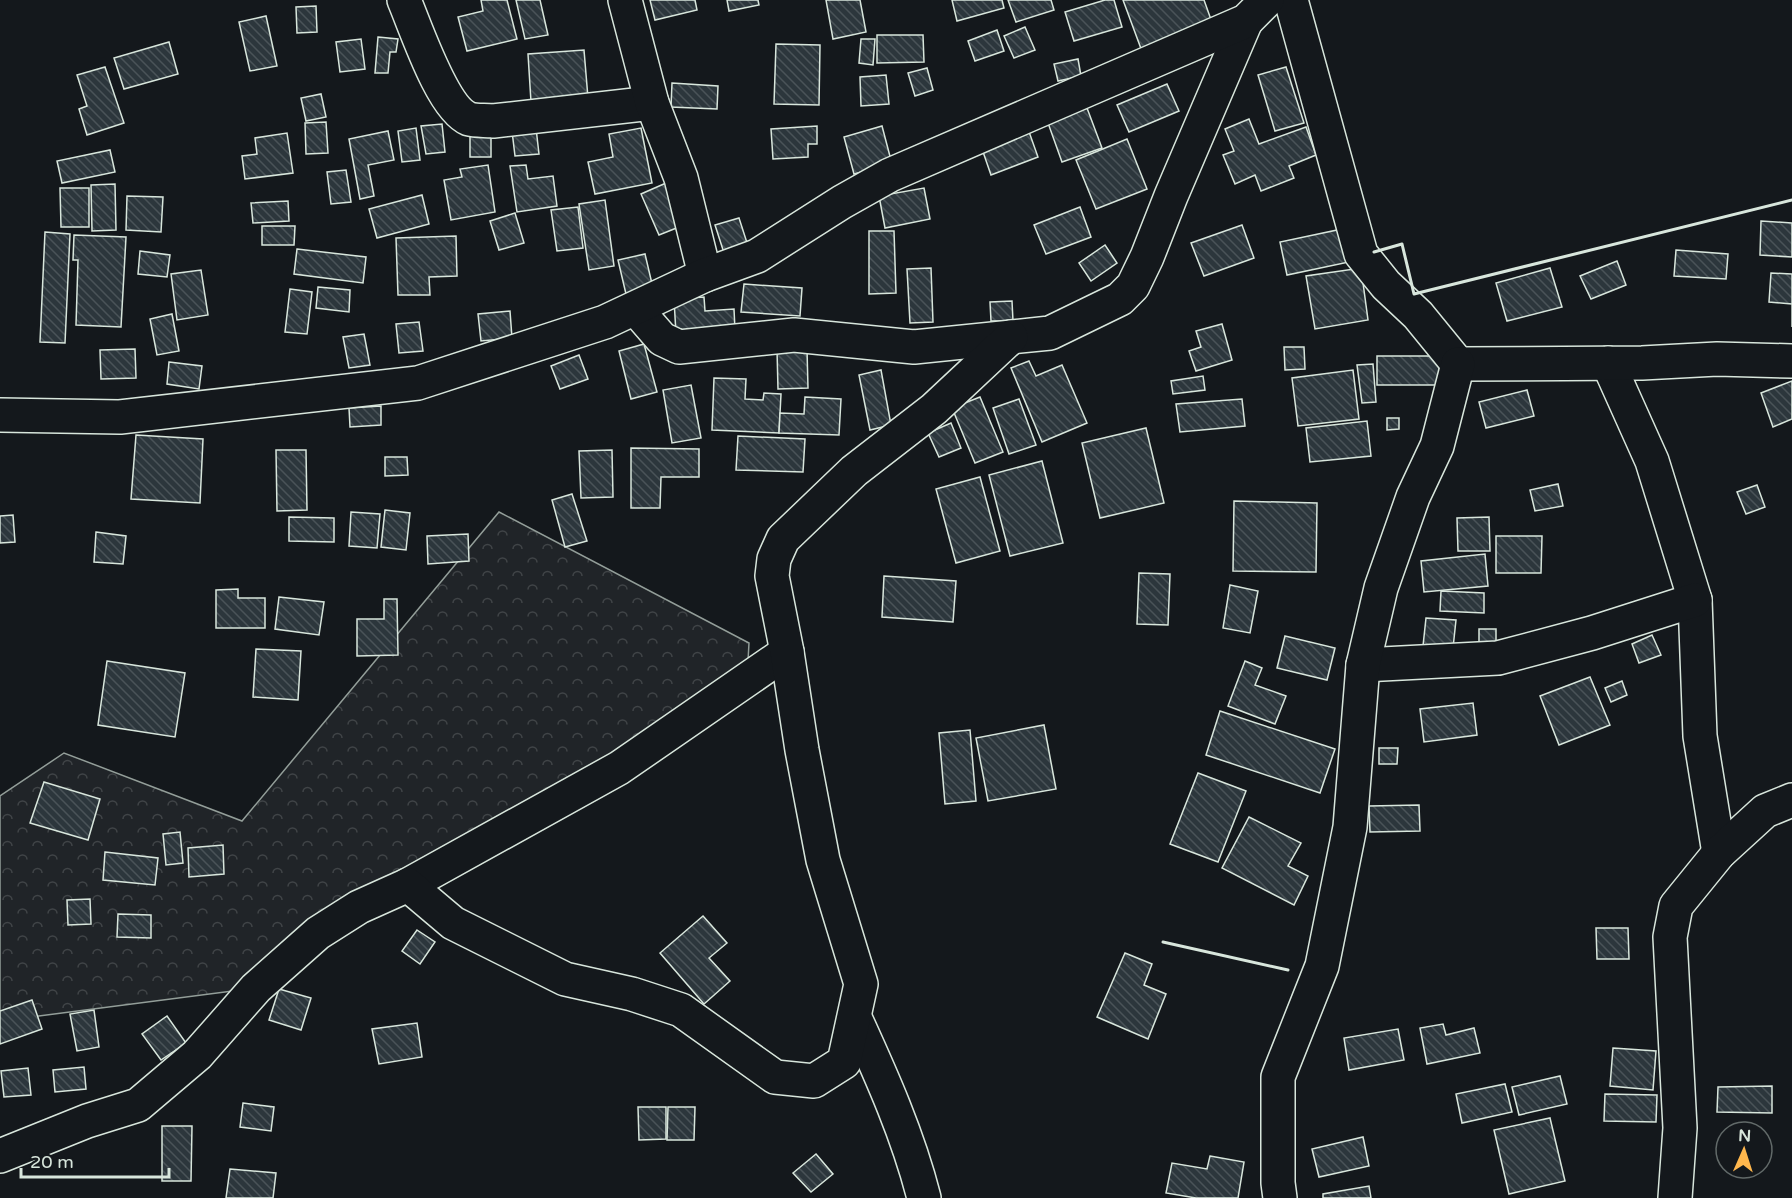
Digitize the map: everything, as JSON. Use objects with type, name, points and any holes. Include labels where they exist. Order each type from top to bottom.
[{"type":"street","points":[[404,0],[442,90],[452,105],[469,119],[493,121],[652,103]]},
{"type":"street","points":[[625,0],[652,103],[681,178],[705,275]]},
{"type":"street","points":[[1291,0],[1360,254],[1386,285],[1418,315],[1458,364]]},
{"type":"street","points":[[0,415],[120,417],[418,383],[605,322],[705,275],[757,256],[890,174],[1256,10]]},
{"type":"street","points":[[636,309],[662,339],[680,347],[794,335],[914,347],[1050,333],[1120,298],[1133,286],[1171,196],[1256,10]]},
{"type":"street","points":[[408,885],[453,923],[565,979],[632,994],[681,1010],[775,1077],[814,1081],[844,1062],[861,984],[824,860],[802,750],[787,652],[772,576],[774,559],[783,539],[854,471],[934,409],[1011,337]]},
{"type":"street","points":[[1458,364],[1792,361]]},
{"type":"street","points":[[1608,363],[1652,462],[1695,600],[1701,736],[1719,853]]},
{"type":"street","points":[[1280,1198],[1278,1077],[1322,966],[1350,827],[1363,665],[1381,588],[1413,497],[1437,446],[1458,364]]},
{"type":"street","points":[[1363,665],[1498,658],[1592,633],[1695,600]]},
{"type":"street","points":[[0,1156],[87,1121],[138,1105],[197,1055],[256,988],[318,933],[359,907],[408,885],[619,768],[787,652]]},
{"type":"street","points":[[1675,1198],[1680,1128],[1670,937],[1676,906],[1719,853],[1765,811],[1792,800]]},
{"type":"street","points":[[855,1018],[891,1099],[915,1162],[924,1198]]},
{"type":"green space","points":[[499,512],[749,643],[747,679],[256,988],[0,1021],[0,796],[64,753],[242,821]]},
{"type":"building","points":[[481,0],[507,0],[517,39],[467,51],[458,17],[483,11]]},
{"type":"building","points":[[516,0],[540,0],[548,35],[525,39]]},
{"type":"building","points":[[650,0],[695,0],[697,10],[655,20]]},
{"type":"building","points":[[727,0],[758,0],[759,5],[729,11]]},
{"type":"building","points":[[826,0],[860,0],[866,32],[833,39]]},
{"type":"building","points":[[952,0],[1002,0],[1004,8],[957,21]]},
{"type":"building","points":[[1008,0],[1051,0],[1054,10],[1016,22]]},
{"type":"building","points":[[1105,0],[1114,0],[1122,27],[1074,41],[1065,12]]},
{"type":"building","points":[[1123,0],[1204,0],[1214,28],[1143,54]]},
{"type":"building","points":[[316,6],[317,32],[297,33],[296,7]]},
{"type":"building","points":[[266,16],[277,66],[250,71],[239,22]]},
{"type":"building","points":[[1025,27],[1035,50],[1014,58],[1004,36]]},
{"type":"building","points":[[997,30],[1004,51],[975,61],[968,41]]},
{"type":"building","points":[[877,35],[923,35],[924,62],[877,63]]},
{"type":"building","points":[[378,37],[398,39],[396,52],[390,52],[388,73],[375,73]]},
{"type":"building","points":[[361,39],[365,69],[340,72],[336,42]]},
{"type":"building","points":[[861,39],[875,39],[873,65],[859,63]]},
{"type":"building","points":[[169,42],[178,74],[124,89],[114,58]]},
{"type":"building","points":[[776,44],[820,45],[819,105],[774,104]]},
{"type":"building","points":[[584,50],[588,98],[531,102],[528,54]]},
{"type":"building","points":[[1078,59],[1081,76],[1058,81],[1054,64]]},
{"type":"building","points":[[105,67],[124,123],[87,135],[79,109],[87,106],[77,75]]},
{"type":"building","points":[[1286,67],[1304,123],[1275,131],[1258,75]]},
{"type":"building","points":[[927,68],[933,90],[915,96],[908,73]]},
{"type":"building","points":[[886,75],[889,104],[861,106],[860,77]]},
{"type":"building","points":[[672,83],[718,86],[717,109],[671,107]]},
{"type":"building","points":[[1167,84],[1179,111],[1129,132],[1117,105]]},
{"type":"building","points":[[321,94],[326,117],[306,121],[301,98]]},
{"type":"building","points":[[1087,108],[1102,148],[1062,162],[1048,123]]},
{"type":"building","points":[[1249,119],[1259,144],[1306,127],[1316,155],[1289,166],[1294,178],[1261,191],[1255,175],[1235,184],[1223,155],[1234,151],[1225,129]]},
{"type":"building","points":[[326,122],[328,153],[306,154],[305,123]]},
{"type":"building","points":[[442,124],[445,152],[426,154],[421,126]]},
{"type":"building","points":[[817,126],[817,144],[808,144],[808,157],[773,159],[771,129]]},
{"type":"building","points":[[882,126],[892,164],[854,174],[844,137]]},
{"type":"building","points":[[416,128],[420,160],[402,162],[398,131]]},
{"type":"building","points":[[536,128],[539,154],[515,156],[512,131]]},
{"type":"building","points":[[641,128],[652,183],[595,194],[588,162],[613,157],[609,134]]},
{"type":"building","points":[[1028,129],[1038,157],[991,175],[981,146]]},
{"type":"building","points":[[388,131],[394,160],[368,165],[374,196],[360,199],[349,139]]},
{"type":"building","points":[[287,133],[293,173],[245,179],[242,156],[257,154],[255,138]]},
{"type":"building","points":[[470,135],[491,135],[491,157],[470,157]]},
{"type":"building","points":[[1127,139],[1147,189],[1096,209],[1076,160]]},
{"type":"building","points":[[110,150],[115,172],[62,183],[57,161]]},
{"type":"building","points":[[488,165],[495,212],[451,220],[444,180],[462,177],[460,169]]},
{"type":"building","points":[[526,165],[528,179],[553,176],[557,206],[517,212],[510,166]]},
{"type":"building","points":[[346,170],[351,202],[331,204],[327,172]]},
{"type":"building","points":[[666,183],[684,225],[659,235],[641,194]]},
{"type":"building","points":[[115,184],[116,230],[92,231],[91,185]]},
{"type":"building","points":[[60,188],[89,188],[89,227],[61,227]]},
{"type":"building","points":[[924,188],[930,219],[885,228],[879,196]]},
{"type":"building","points":[[422,195],[429,224],[377,238],[369,209]]},
{"type":"building","points":[[127,196],[163,197],[161,232],[126,230]]},
{"type":"building","points":[[605,200],[614,266],[589,270],[579,204]]},
{"type":"building","points":[[288,201],[289,221],[253,223],[251,203]]},
{"type":"building","points":[[578,207],[583,248],[557,251],[551,210]]},
{"type":"building","points":[[1080,207],[1091,237],[1046,254],[1034,225]]},
{"type":"building","points":[[515,213],[524,243],[499,250],[490,221]]},
{"type":"building","points":[[739,218],[749,249],[725,256],[715,225]]},
{"type":"building","points":[[1761,221],[1792,223],[1792,257],[1760,255]]},
{"type":"building","points":[[1242,225],[1254,258],[1204,276],[1191,243]]},
{"type":"building","points":[[262,226],[295,226],[294,245],[262,245]]},
{"type":"building","points":[[1342,229],[1349,262],[1287,275],[1280,242]]},
{"type":"building","points":[[869,231],[894,231],[896,293],[869,294]]},
{"type":"building","points":[[45,232],[70,234],[65,343],[40,342]]},
{"type":"building","points":[[74,235],[126,237],[121,327],[76,325],[78,260],[73,260]]},
{"type":"building","points":[[456,236],[457,276],[429,277],[430,295],[398,295],[396,238]]},
{"type":"building","points":[[1105,245],[1117,263],[1091,281],[1079,263]]},
{"type":"building","points":[[297,249],[366,257],[363,283],[294,274]]},
{"type":"building","points":[[1676,250],[1728,254],[1726,279],[1674,276]]},
{"type":"building","points":[[140,251],[170,255],[167,277],[138,274]]},
{"type":"building","points":[[645,254],[653,288],[626,294],[618,260]]},
{"type":"building","points":[[1617,261],[1626,285],[1591,299],[1580,276]]},
{"type":"building","points":[[931,268],[933,322],[910,323],[907,269]]},
{"type":"building","points":[[1361,268],[1368,320],[1315,329],[1306,276]]},
{"type":"building","points":[[1550,268],[1562,307],[1507,321],[1496,283]]},
{"type":"building","points":[[201,270],[208,315],[177,320],[171,274]]},
{"type":"building","points":[[1771,273],[1792,274],[1792,304],[1769,302]]},
{"type":"building","points":[[744,284],[802,288],[800,316],[741,312]]},
{"type":"building","points":[[318,287],[350,290],[349,312],[316,308]]},
{"type":"building","points":[[290,289],[312,292],[307,334],[285,332]]},
{"type":"building","points":[[704,297],[705,311],[734,309],[735,330],[676,334],[674,299]]},
{"type":"building","points":[[1012,301],[1013,321],[991,321],[990,302]]},
{"type":"building","points":[[510,311],[512,338],[481,341],[478,314]]},
{"type":"building","points":[[172,314],[179,351],[157,355],[150,319]]},
{"type":"building","points":[[419,322],[423,351],[399,353],[396,324]]},
{"type":"building","points":[[1222,324],[1232,360],[1196,371],[1189,351],[1201,347],[1196,331]]},
{"type":"building","points":[[364,334],[370,365],[349,368],[343,337]]},
{"type":"building","points":[[644,344],[657,392],[631,399],[619,351]]},
{"type":"building","points":[[1284,347],[1304,347],[1305,369],[1285,370]]},
{"type":"building","points":[[135,349],[136,378],[101,379],[100,350]]},
{"type":"building","points":[[807,349],[808,388],[778,389],[777,350]]},
{"type":"building","points":[[579,355],[588,379],[560,389],[551,366]]},
{"type":"building","points":[[1377,356],[1440,356],[1440,385],[1377,385]]},
{"type":"building","points":[[1029,361],[1036,376],[1062,365],[1087,423],[1042,442],[1011,368]]},
{"type":"building","points":[[169,362],[202,366],[199,389],[167,384]]},
{"type":"building","points":[[1373,364],[1376,402],[1362,403],[1357,365]]},
{"type":"building","points":[[881,370],[891,425],[870,430],[859,375]]},
{"type":"building","points":[[1353,370],[1359,419],[1298,426],[1292,378]]},
{"type":"building","points":[[1203,376],[1205,390],[1173,394],[1171,381]]},
{"type":"building","points":[[714,378],[746,379],[745,399],[763,400],[764,393],[781,394],[779,433],[712,430]]},
{"type":"building","points":[[1792,381],[1792,419],[1773,427],[1761,393]]},
{"type":"building","points":[[691,385],[701,438],[672,443],[663,390]]},
{"type":"building","points":[[1527,390],[1534,416],[1486,428],[1479,402]]},
{"type":"building","points":[[805,397],[841,399],[839,435],[779,433],[780,413],[804,414]]},
{"type":"building","points":[[980,397],[1003,452],[975,463],[952,408]]},
{"type":"building","points":[[1019,399],[1036,445],[1009,454],[993,408]]},
{"type":"building","points":[[1242,399],[1245,426],[1180,432],[1176,404]]},
{"type":"building","points":[[381,406],[381,425],[350,427],[349,408]]},
{"type":"building","points":[[1387,418],[1399,418],[1399,429],[1387,430]]},
{"type":"building","points":[[1367,421],[1371,456],[1310,462],[1306,428]]},
{"type":"building","points":[[951,423],[961,448],[939,457],[928,433]]},
{"type":"building","points":[[1146,428],[1164,503],[1100,518],[1082,443]]},
{"type":"building","points":[[136,435],[203,439],[200,503],[131,499]]},
{"type":"building","points":[[738,436],[805,439],[803,472],[736,470]]},
{"type":"building","points":[[631,448],[699,449],[699,477],[661,477],[660,508],[631,508]]},
{"type":"building","points":[[276,450],[306,450],[307,510],[277,511]]},
{"type":"building","points":[[612,450],[613,497],[581,498],[579,451]]},
{"type":"building","points":[[385,457],[407,457],[408,475],[385,476]]},
{"type":"building","points":[[1042,461],[1063,543],[1010,556],[989,475]]},
{"type":"building","points":[[980,477],[1000,551],[956,563],[936,489]]},
{"type":"building","points":[[1558,484],[1563,506],[1535,511],[1530,490]]},
{"type":"building","points":[[1757,485],[1765,507],[1746,514],[1737,492]]},
{"type":"building","points":[[572,494],[587,541],[565,547],[552,500]]},
{"type":"building","points":[[1234,501],[1317,503],[1316,572],[1233,571]]},
{"type":"building","points":[[385,510],[410,513],[406,550],[381,547]]},
{"type":"building","points":[[351,512],[380,514],[377,548],[349,546]]},
{"type":"building","points":[[13,515],[15,542],[0,543],[0,516]]},
{"type":"building","points":[[289,517],[334,518],[334,542],[289,541]]},
{"type":"building","points":[[1489,517],[1490,551],[1458,551],[1457,518]]},
{"type":"building","points":[[96,532],[126,536],[123,564],[94,562]]},
{"type":"building","points":[[468,534],[469,561],[428,564],[427,536]]},
{"type":"building","points":[[1496,536],[1542,536],[1541,573],[1496,573]]},
{"type":"building","points":[[1485,554],[1488,586],[1424,592],[1421,561]]},
{"type":"building","points":[[1139,573],[1170,574],[1168,625],[1137,624]]},
{"type":"building","points":[[884,576],[956,581],[953,622],[882,617]]},
{"type":"building","points":[[1230,585],[1258,591],[1250,633],[1223,628]]},
{"type":"building","points":[[238,589],[238,598],[265,598],[265,628],[216,628],[216,590]]},
{"type":"building","points":[[1441,591],[1484,593],[1484,613],[1440,611]]},
{"type":"building","points":[[279,597],[324,602],[319,635],[275,629]]},
{"type":"building","points":[[384,599],[397,599],[398,655],[357,656],[357,619],[384,619]]},
{"type":"building","points":[[1426,618],[1456,620],[1453,648],[1423,646]]},
{"type":"building","points":[[1479,629],[1496,629],[1496,642],[1479,642]]},
{"type":"building","points":[[1652,635],[1661,655],[1639,663],[1632,644]]},
{"type":"building","points":[[1285,636],[1335,648],[1327,680],[1277,668]]},
{"type":"building","points":[[256,649],[301,651],[298,700],[253,697]]},
{"type":"building","points":[[107,661],[185,673],[175,737],[98,725]]},
{"type":"building","points":[[1245,661],[1262,668],[1255,685],[1286,696],[1275,724],[1228,706]]},
{"type":"building","points":[[1590,677],[1610,725],[1559,745],[1540,696]]},
{"type":"building","points":[[1622,681],[1627,695],[1611,702],[1605,688]]},
{"type":"building","points":[[1473,703],[1477,735],[1424,742],[1420,709]]},
{"type":"building","points":[[1220,711],[1335,749],[1320,793],[1206,755]]},
{"type":"building","points":[[1044,725],[1056,789],[988,801],[976,738]]},
{"type":"building","points":[[970,730],[976,801],[945,804],[939,733]]},
{"type":"building","points":[[1379,748],[1398,748],[1397,764],[1379,764]]},
{"type":"building","points":[[1198,773],[1246,791],[1218,862],[1170,844]]},
{"type":"building","points":[[44,782],[100,799],[88,840],[30,823]]},
{"type":"building","points":[[1419,805],[1420,831],[1370,832],[1369,806]]},
{"type":"building","points":[[1249,817],[1301,843],[1288,866],[1308,876],[1294,905],[1222,868]]},
{"type":"building","points":[[180,832],[183,863],[166,865],[163,834]]},
{"type":"building","points":[[223,845],[224,874],[189,877],[188,848]]},
{"type":"building","points":[[105,852],[158,858],[155,885],[103,880]]},
{"type":"building","points":[[90,899],[91,924],[68,925],[67,900]]},
{"type":"building","points":[[118,914],[151,915],[151,938],[117,937]]},
{"type":"building","points":[[703,916],[727,943],[709,958],[730,981],[704,1004],[660,953]]},
{"type":"building","points":[[1596,928],[1628,928],[1629,959],[1597,959]]},
{"type":"building","points":[[417,930],[435,942],[420,964],[402,951]]},
{"type":"building","points":[[1125,953],[1152,964],[1144,985],[1166,994],[1148,1039],[1097,1017]]},
{"type":"building","points":[[279,989],[311,998],[301,1030],[269,1020]]},
{"type":"building","points":[[32,1000],[42,1029],[0,1044],[0,1011]]},
{"type":"building","points":[[94,1010],[99,1047],[77,1051],[70,1014]]},
{"type":"building","points":[[167,1016],[186,1043],[161,1060],[142,1034]]},
{"type":"building","points":[[417,1023],[422,1057],[379,1064],[372,1029]]},
{"type":"building","points":[[1443,1024],[1446,1035],[1474,1028],[1480,1053],[1427,1064],[1420,1028]]},
{"type":"building","points":[[1398,1029],[1404,1060],[1349,1070],[1344,1038]]},
{"type":"building","points":[[1613,1048],[1656,1051],[1653,1090],[1610,1086]]},
{"type":"building","points":[[84,1067],[86,1089],[55,1092],[53,1070]]},
{"type":"building","points":[[28,1068],[31,1095],[4,1097],[1,1071]]},
{"type":"building","points":[[1560,1076],[1567,1104],[1519,1115],[1512,1087]]},
{"type":"building","points":[[1505,1084],[1512,1112],[1462,1123],[1456,1094]]},
{"type":"building","points":[[1772,1086],[1772,1113],[1717,1112],[1718,1087]]},
{"type":"building","points":[[1605,1094],[1657,1095],[1656,1122],[1604,1121]]},
{"type":"building","points":[[243,1103],[274,1107],[271,1131],[240,1127]]},
{"type":"building","points":[[638,1107],[666,1107],[666,1139],[639,1140]]},
{"type":"building","points":[[668,1107],[695,1107],[694,1140],[667,1140]]},
{"type":"building","points":[[1550,1118],[1565,1181],[1509,1194],[1494,1130]]},
{"type":"building","points":[[162,1126],[192,1126],[191,1181],[162,1181]]},
{"type":"building","points":[[1363,1137],[1369,1166],[1319,1177],[1312,1149]]},
{"type":"building","points":[[816,1154],[833,1174],[811,1192],[793,1173]]},
{"type":"building","points":[[1210,1156],[1244,1162],[1238,1198],[1196,1198],[1166,1193],[1172,1163],[1207,1169]]},
{"type":"building","points":[[230,1169],[276,1173],[273,1198],[226,1198]]},
{"type":"building","points":[[1369,1186],[1371,1198],[1323,1198],[1323,1194]]},
{"type":"wall","points":[[1374,252],[1402,244],[1414,294],[1792,200]]},
{"type":"wall","points":[[1163,942],[1288,970]]}]
